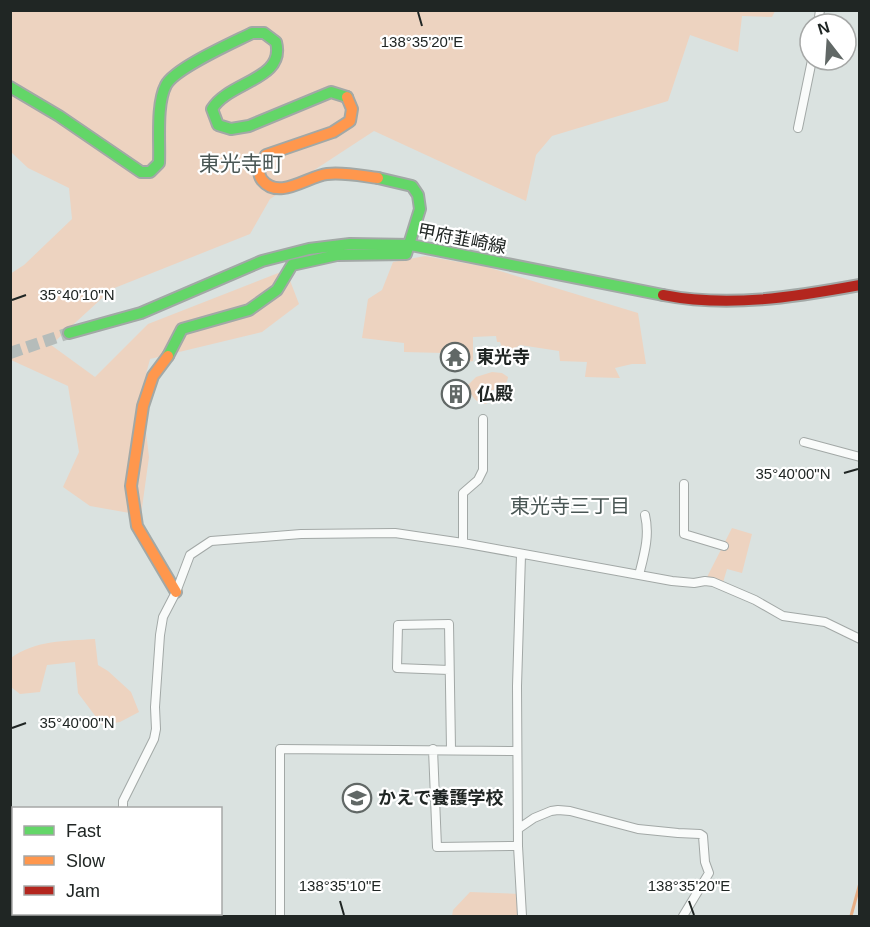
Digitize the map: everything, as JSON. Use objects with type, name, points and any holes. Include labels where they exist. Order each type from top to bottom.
[{"type":"street","points":[[10,87],[59,116],[141,172],[150,172],[159,163],[161,102],[171,79],[187,66],[252,33],[264,33],[276,42],[278,56],[273,65],[252,81],[220,97],[214,103],[212,109],[218,125],[238,129],[331,92],[342,92],[352,103],[350,121],[333,132],[266,155],[260,162],[260,178],[264,183],[280,188],[291,187],[316,175],[328,173],[368,176],[412,186],[418,193],[421,204],[411,245],[406,254],[338,255],[292,265],[277,290],[249,310],[182,329],[171,352],[153,376],[143,406],[131,486],[137,526],[176,592]]},
{"type":"street","points":[[798,128],[810,72]]},
{"type":"street","name":"甲府韮崎線","points":[[69,333],[141,313],[242,269],[271,259],[309,249],[350,244],[411,245],[667,296],[718,301],[790,298],[860,285]]},
{"type":"street","points":[[463,543],[463,494],[478,480],[483,470],[483,419]]},
{"type":"street","points":[[804,442],[860,457]]},
{"type":"street","points":[[684,484],[684,534],[724,546]]},
{"type":"street","points":[[639,575],[647,535],[645,515]]},
{"type":"street","points":[[123,807],[123,801],[154,738],[156,729],[155,707],[163,617],[176,592],[190,555],[211,541],[301,534],[395,533],[463,543],[639,575],[694,583],[712,582],[755,600],[783,616],[825,622],[860,639]]},
{"type":"street","points":[[521,555],[516,751],[522,916]]},
{"type":"street","points":[[449,669],[398,668],[398,625],[449,624],[451,749]]},
{"type":"street","points":[[280,916],[280,749],[516,751]]},
{"type":"street","points":[[433,749],[437,847],[518,846]]},
{"type":"street","points":[[518,829],[534,818],[558,810],[638,829],[700,834],[703,836],[705,862],[709,873],[683,916]]},
{"type":"shaded area","points":[[11,11],[775,11],[772,17],[742,16],[738,52],[690,35],[668,101],[552,136],[536,155],[526,201],[374,131],[270,199],[250,234],[112,289],[51,345],[95,377],[148,324],[286,270],[299,304],[262,332],[150,359],[143,406],[149,457],[141,515],[90,506],[63,487],[79,452],[68,386],[11,360],[10,274],[24,265],[72,219],[69,188],[28,168],[11,152]]},
{"type":"shaded area","points":[[425,256],[487,267],[638,313],[646,364],[615,368],[620,378],[585,377],[587,362],[560,361],[559,351],[520,345],[508,352],[503,350],[500,342],[497,342],[496,336],[473,337],[473,361],[467,362],[467,347],[443,348],[443,353],[404,352],[404,343],[362,338],[368,299],[382,290],[393,262]]},
{"type":"shaded area","points":[[492,372],[502,373],[508,377],[506,383],[501,388],[492,390],[490,400],[486,404],[479,402],[472,396],[468,385],[476,377]]},
{"type":"shaded area","points":[[732,528],[752,534],[742,573],[727,569],[722,586],[705,581]]},
{"type":"shaded area","points":[[95,639],[98,665],[131,692],[139,712],[120,722],[102,725],[78,693],[75,662],[47,665],[40,692],[20,694],[11,687],[11,658],[21,652],[51,642]]},
{"type":"shaded area","points":[[470,892],[520,894],[522,916],[452,916],[453,910]]},
{"type":"waterway","points":[[851,916],[860,883]]},
{"type":"tunnel","points":[[10,353],[69,333]]},
{"type":"traffic: fast","points":[[10,87],[59,116],[141,172],[150,172],[159,163],[161,102],[166,85],[171,78],[218,49],[252,33],[264,33],[276,42],[277,55],[273,65],[265,73],[231,92],[212,109],[218,125],[231,129],[249,126],[331,92],[347,97]]},
{"type":"traffic: fast","points":[[168,356],[182,329],[249,310],[277,290],[292,265],[337,255],[406,254],[420,209],[418,195],[412,186],[378,178]]},
{"type":"traffic: fast","points":[[69,333],[141,313],[262,261],[309,249],[350,244],[411,245],[663,295]]},
{"type":"traffic: slow","points":[[347,97],[352,109],[350,121],[333,132],[266,155],[260,168],[260,177],[269,186],[277,188],[294,186],[327,174],[378,178]]},
{"type":"traffic: slow","points":[[168,356],[153,376],[143,406],[131,486],[137,526],[176,592]]},
{"type":"traffic: jam","points":[[663,295],[712,301],[737,301],[786,297],[860,285]]},
{"type":"place","name":"東光寺","points":[[455,357]]},
{"type":"place","name":"仏殿","points":[[456,394]]},
{"type":"place","name":"かえで養護学校","points":[[357,798]]},
{"type":"district","name":"東光寺町","points":[[241,163]]},
{"type":"district","name":"東光寺三丁目","points":[[570,506]]}]
